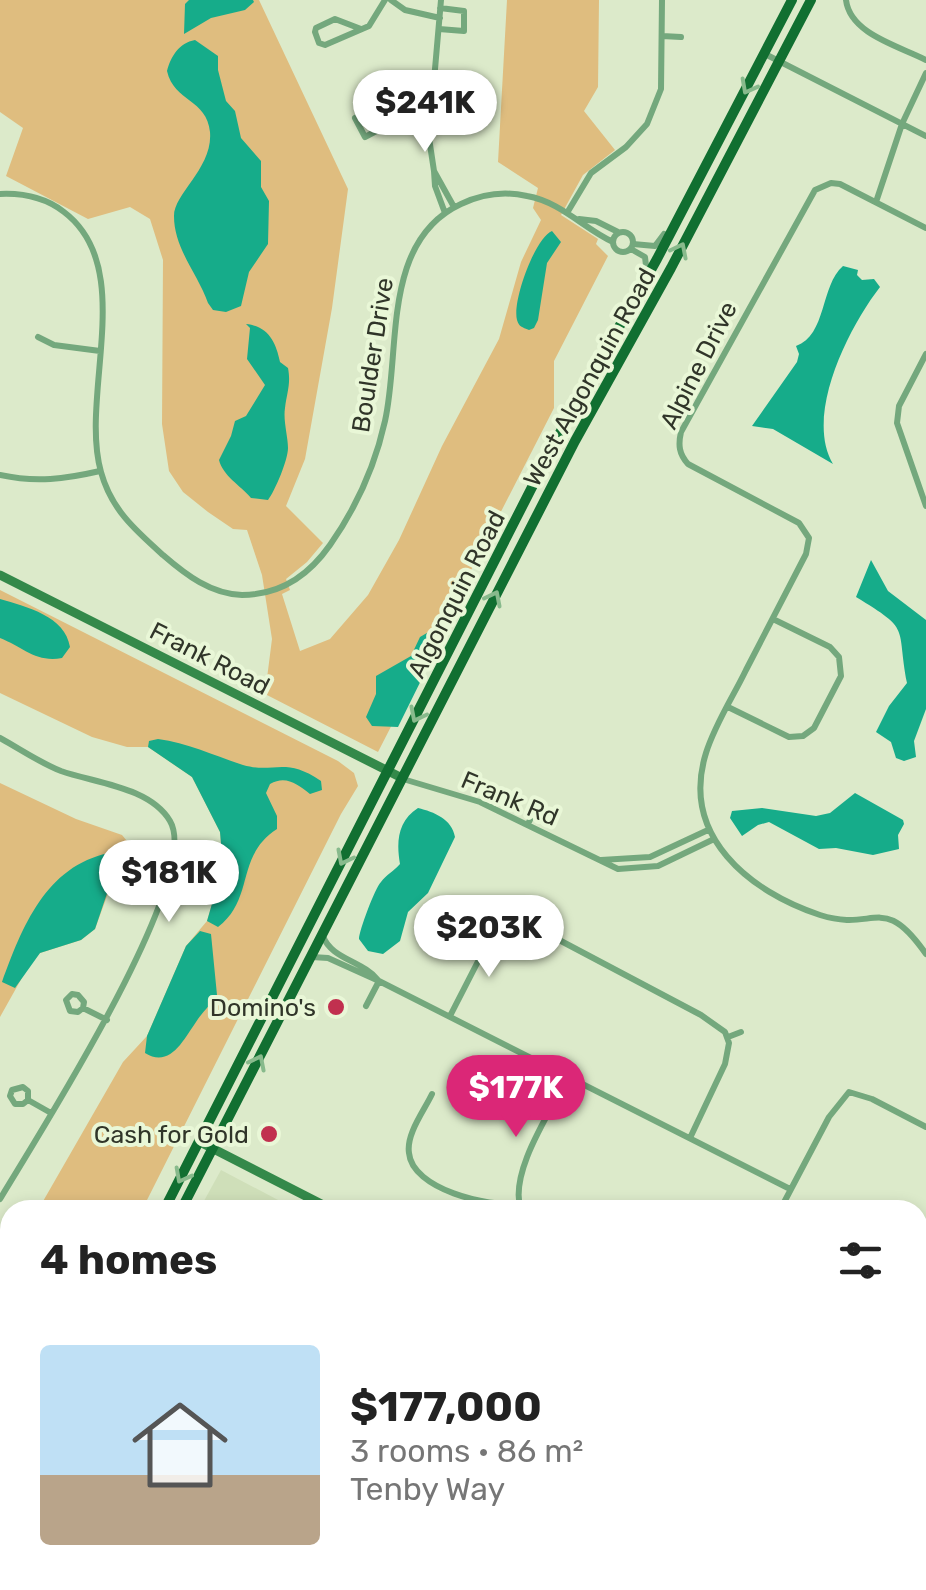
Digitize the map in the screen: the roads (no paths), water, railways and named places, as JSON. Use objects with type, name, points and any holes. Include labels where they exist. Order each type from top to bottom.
[{"type":"main road","name":"Algonquin Road","points":[[169,1200],[556,440],[712,156],[792,0]]},
{"type":"main road","name":"West Algonquin Road","points":[[214,1149],[575,440],[811,0]]},
{"type":"main road","points":[[186,1200],[214,1149]]},
{"type":"street","points":[[361,29],[335,19],[314,32],[319,43],[325,45],[369,26],[388,0],[405,10],[440,18]]},
{"type":"street","points":[[567,213],[591,173],[626,147],[648,124],[661,89],[662,0]]},
{"type":"street","points":[[846,0],[848,13],[858,25],[926,60]]},
{"type":"street","points":[[439,29],[464,31],[464,10],[441,4],[431,107],[435,186],[445,213]]},
{"type":"street","points":[[662,36],[680,37]]},
{"type":"street","points":[[765,54],[926,136]]},
{"type":"street","points":[[926,73],[902,124],[875,201],[926,228]]},
{"type":"street","points":[[399,119],[382,104],[356,118],[365,137],[399,119],[410,113],[431,107],[460,106],[460,125],[430,125]]},
{"type":"street","points":[[632,246],[658,243],[696,174],[712,156]]},
{"type":"street","points":[[434,171],[454,207]]},
{"type":"street","name":"Alpine Drive","points":[[712,840],[701,792],[703,765],[808,550],[807,533],[799,522],[688,464],[680,451],[681,432],[812,194],[836,183],[875,201]]},
{"type":"street","name":"Boulder Drive","points":[[0,194],[52,204],[86,234],[101,278],[100,471],[114,506],[127,522],[199,583],[224,592],[258,594],[280,588],[302,576],[319,560],[341,529],[372,465],[390,392],[404,272],[419,240],[445,213],[477,198],[509,194],[537,198],[578,218],[628,232],[632,246],[644,257],[647,276]]},
{"type":"street","name":"Boulder Drive","points":[[578,218],[620,252],[632,246]]},
{"type":"street","points":[[612,242],[618,232]]},
{"type":"street","points":[[38,336],[54,345],[100,351]]},
{"type":"street","points":[[926,354],[899,406],[897,424],[926,506]]},
{"type":"street","points":[[0,475],[44,481],[100,471]]},
{"type":"street","name":"Frank Road","points":[[0,575],[402,778]]},
{"type":"street","points":[[728,707],[789,737],[800,738],[814,728],[841,676],[838,657],[830,647],[773,619]]},
{"type":"street","points":[[0,738],[57,769],[151,800],[172,822],[177,854],[132,970],[107,1020],[0,1198]]},
{"type":"street","name":"Frank Rd","points":[[402,778],[480,802],[618,869],[658,866],[712,840]]},
{"type":"street","points":[[528,824],[536,807]]},
{"type":"street","points":[[600,860],[656,855],[708,830]]},
{"type":"street","points":[[712,840],[755,884],[823,916],[897,920],[908,928],[926,954]]},
{"type":"street","points":[[502,911],[507,926]]},
{"type":"street","points":[[450,1016],[490,938],[507,926],[529,926],[544,932],[700,1014],[728,1037],[725,1064],[690,1138]]},
{"type":"street","points":[[324,930],[326,945],[372,972],[379,981]]},
{"type":"street","points":[[311,957],[328,958],[379,981],[790,1189]]},
{"type":"street","points":[[366,1006],[379,981]]},
{"type":"street","points":[[83,1008],[107,1020]]},
{"type":"street","points":[[728,1037],[741,1032]]},
{"type":"street","points":[[520,1200],[522,1167],[568,1077]]},
{"type":"street","points":[[785,1200],[829,1117],[850,1092],[926,1127]]},
{"type":"street","points":[[432,1094],[408,1146],[414,1167],[429,1180],[471,1200]]},
{"type":"street","points":[[28,1100],[52,1113]]},
{"type":"street","points":[[200,1142],[313,1200]]},
{"type":"water","points":[[189,0],[254,2],[245,10],[211,18],[184,34],[185,4]]},
{"type":"water","points":[[195,40],[218,56],[226,101],[235,111],[241,138],[261,161],[261,187],[269,201],[268,244],[249,272],[241,306],[226,312],[213,310],[208,303],[175,228],[176,207],[209,145],[208,121],[176,89],[167,71],[176,51]]},
{"type":"water","points":[[552,231],[561,242],[547,263],[538,320],[529,330],[521,327],[516,311],[521,285],[532,257]]},
{"type":"water","points":[[843,266],[858,270],[862,280],[874,279],[880,287],[844,348],[827,397],[825,444],[833,464],[773,429],[752,426],[797,362],[796,346],[813,332],[830,285]]},
{"type":"water","points":[[246,324],[270,336],[289,374],[285,413],[287,453],[268,500],[251,498],[228,476],[219,460],[235,421],[246,416],[265,385],[247,359],[250,328]]},
{"type":"water","points":[[871,560],[888,591],[926,620],[926,709],[914,741],[916,757],[904,761],[896,758],[891,742],[876,732],[907,683],[901,639],[894,624],[856,597]]},
{"type":"water","points":[[0,599],[53,620],[67,636],[70,647],[62,658],[37,656],[0,638]]},
{"type":"water","points":[[432,630],[441,640],[398,727],[372,726],[366,717],[376,694],[376,676],[411,656],[420,637]]},
{"type":"water","points":[[158,739],[243,765],[298,769],[321,781],[322,790],[310,794],[286,781],[270,784],[266,793],[277,816],[277,829],[255,852],[237,904],[218,927],[207,921],[223,866],[220,832],[192,777],[148,747],[149,741]]},
{"type":"water","points":[[855,793],[903,820],[899,849],[873,855],[819,849],[769,822],[742,836],[730,818],[732,811],[762,808],[816,816],[830,813]]},
{"type":"water","points":[[418,808],[446,821],[455,837],[428,893],[408,912],[400,941],[383,954],[368,951],[359,939],[364,919],[378,886],[400,864],[400,832]]},
{"type":"water","points":[[109,853],[120,855],[95,929],[81,940],[40,953],[15,988],[2,982],[28,920],[53,885],[87,860]]},
{"type":"water","points":[[200,931],[211,934],[217,995],[175,1050],[154,1057],[145,1053],[147,1036],[186,946]]},
{"type":"place","name":"Domino's","points":[[336,1007]]},
{"type":"place","name":"Cash for Gold","points":[[269,1134]]}]
